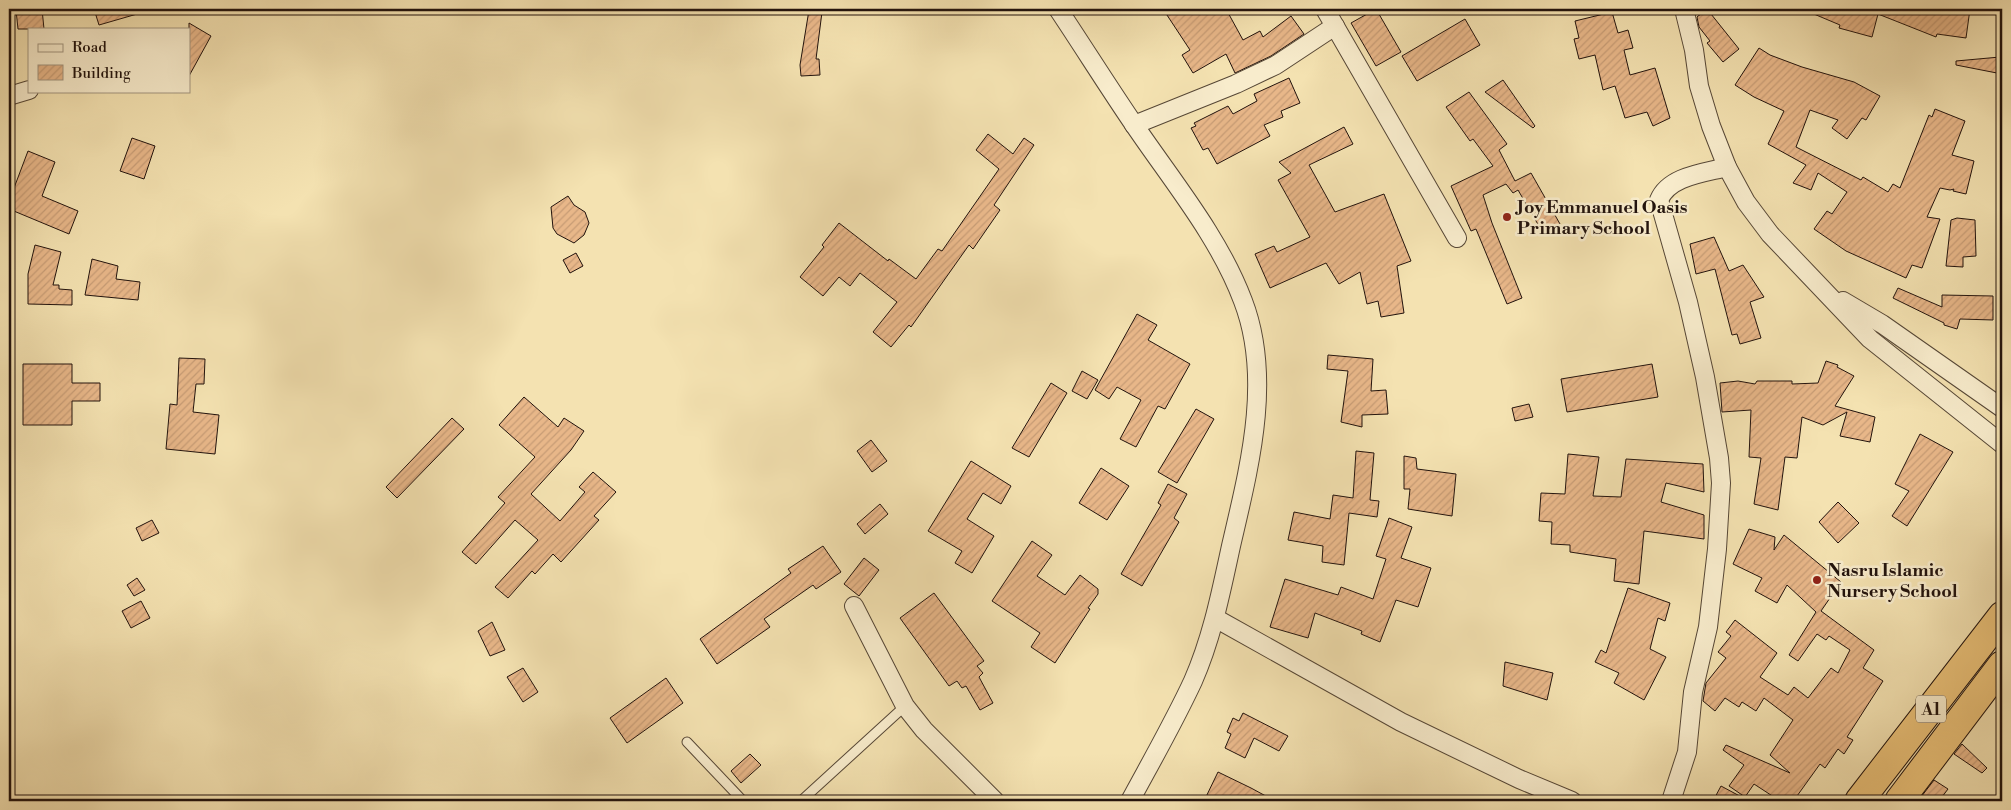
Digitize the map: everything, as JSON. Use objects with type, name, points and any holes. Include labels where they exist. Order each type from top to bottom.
[{"type":"highway","name":"A1","points":[[1859,801],[2002,616]]},
{"type":"highway","name":"A1","points":[[1899,801],[2002,665]]},
{"type":"street","points":[[1058,9],[1134,125],[1192,207],[1222,257],[1243,300],[1256,341],[1258,384],[1247,481],[1215,618],[1193,680],[1130,801]]},
{"type":"street","points":[[1325,9],[1457,238]]},
{"type":"street","points":[[1684,9],[1694,50],[1698,86],[1726,167],[1746,202],[1770,234],[1870,339],[2002,444]]},
{"type":"street","points":[[1134,125],[1236,84],[1276,65],[1335,26]]},
{"type":"street","points":[[9,96],[28,90]]},
{"type":"street","points":[[1671,801],[1687,752],[1693,692],[1708,627],[1717,549],[1721,483],[1719,458],[1703,368],[1688,302],[1659,200],[1663,190],[1673,183],[1726,167]]},
{"type":"street","points":[[1825,291],[1882,324],[2002,408]]},
{"type":"street","points":[[854,606],[905,706],[924,730],[995,801]]},
{"type":"street","points":[[1215,618],[1401,722],[1519,779],[1572,801]]},
{"type":"lane","points":[[802,801],[905,706]]},
{"type":"lane","points":[[687,742],[743,801]]},
{"type":"building","points":[[42,9],[44,28],[18,29],[16,10]]},
{"type":"building","points":[[94,9],[143,9],[144,12],[99,25]]},
{"type":"building","points":[[1163,9],[1226,9],[1243,40],[1260,31],[1263,37],[1291,16],[1304,34],[1271,56],[1235,73],[1226,54],[1193,73],[1182,55],[1190,50]]},
{"type":"building","points":[[1376,9],[1401,52],[1376,66],[1351,23]]},
{"type":"building","points":[[1707,9],[1739,49],[1723,62],[1707,43],[1710,41],[1699,27],[1697,17]]},
{"type":"building","points":[[1802,9],[1970,9],[1966,38],[1937,34],[1936,37],[1878,14],[1872,37],[1839,28],[1840,25]]},
{"type":"building","points":[[809,10],[822,12],[816,59],[819,59],[820,75],[801,76],[800,65]]},
{"type":"building","points":[[1612,12],[1618,33],[1628,30],[1633,48],[1624,50],[1630,75],[1655,68],[1670,118],[1653,126],[1647,112],[1625,118],[1615,86],[1603,90],[1595,55],[1579,59],[1574,39],[1579,38],[1575,21]]},
{"type":"building","points":[[1465,19],[1480,45],[1417,81],[1402,56]]},
{"type":"building","points":[[189,23],[211,36],[190,74],[190,28]]},
{"type":"building","points":[[1759,48],[1770,55],[1802,67],[1854,82],[1880,96],[1866,120],[1862,118],[1847,139],[1832,128],[1838,120],[1810,110],[1796,147],[1861,180],[1863,177],[1888,192],[1893,184],[1900,188],[1929,115],[1932,117],[1935,109],[1965,121],[1952,155],[1974,161],[1966,194],[1953,191],[1954,189],[1940,188],[1927,217],[1940,219],[1922,268],[1912,265],[1906,278],[1846,251],[1814,229],[1827,211],[1832,214],[1847,192],[1818,173],[1811,190],[1793,183],[1806,165],[1768,144],[1784,111],[1754,97],[1735,85]]},
{"type":"building","points":[[2000,57],[2002,74],[1956,65],[1956,61]]},
{"type":"building","points":[[1289,78],[1300,103],[1281,111],[1283,117],[1264,125],[1270,136],[1217,164],[1208,148],[1203,150],[1191,128],[1196,126],[1194,123],[1228,106],[1233,114],[1257,101],[1254,94]]},
{"type":"building","points":[[1503,80],[1535,126],[1533,128],[1485,92]]},
{"type":"building","points":[[1469,92],[1507,144],[1499,150],[1515,181],[1531,173],[1560,224],[1543,233],[1518,190],[1513,193],[1506,184],[1483,195],[1522,298],[1507,304],[1476,229],[1471,231],[1451,186],[1493,166],[1473,139],[1470,141],[1446,107]]},
{"type":"building","points":[[1344,127],[1353,144],[1309,165],[1335,212],[1384,194],[1411,261],[1397,266],[1404,313],[1381,317],[1378,301],[1367,304],[1360,272],[1339,284],[1326,263],[1270,288],[1255,254],[1274,246],[1277,252],[1310,237],[1278,180],[1291,173],[1279,162]]},
{"type":"building","points":[[988,134],[1013,154],[1024,138],[1034,145],[994,205],[1000,210],[973,249],[969,245],[911,327],[909,325],[891,347],[873,332],[897,302],[860,273],[850,286],[839,277],[823,296],[800,277],[824,247],[822,245],[839,223],[888,261],[889,259],[916,279],[938,249],[942,251],[999,169],[976,150]]},
{"type":"building","points":[[132,138],[155,146],[144,179],[120,171]]},
{"type":"building","points":[[28,151],[55,162],[42,196],[78,211],[69,234],[9,209],[9,186],[14,188]]},
{"type":"building","points":[[568,196],[574,205],[585,212],[589,223],[584,235],[574,243],[557,234],[553,228],[551,207]]},
{"type":"building","points":[[1957,218],[1975,220],[1976,256],[1963,257],[1963,267],[1946,266],[1951,220]]},
{"type":"building","points":[[1714,237],[1729,271],[1743,265],[1764,297],[1750,302],[1761,338],[1740,344],[1737,334],[1732,335],[1715,269],[1696,274],[1690,244]]},
{"type":"building","points":[[35,245],[61,252],[53,285],[59,285],[59,289],[72,290],[72,305],[28,304],[28,274]]},
{"type":"building","points":[[576,253],[583,266],[570,273],[563,260]]},
{"type":"building","points":[[92,259],[118,266],[116,279],[140,282],[138,300],[85,295]]},
{"type":"building","points":[[1898,288],[1942,307],[1942,295],[1993,296],[1993,320],[1960,319],[1957,329],[1944,325],[1944,323],[1893,298]]},
{"type":"building","points":[[1137,314],[1157,325],[1148,340],[1190,364],[1165,409],[1158,406],[1136,447],[1120,439],[1141,400],[1117,387],[1109,399],[1095,390]]},
{"type":"building","points":[[1328,355],[1373,359],[1371,391],[1386,390],[1388,414],[1362,415],[1362,427],[1341,422],[1348,371],[1327,369]]},
{"type":"building","points":[[179,358],[205,359],[204,384],[196,384],[193,412],[219,415],[215,454],[166,449],[170,404],[177,405]]},
{"type":"building","points":[[1826,361],[1838,365],[1837,367],[1854,376],[1835,406],[1875,417],[1870,442],[1840,436],[1847,412],[1823,425],[1802,417],[1797,458],[1785,457],[1778,510],[1754,504],[1761,458],[1749,457],[1751,410],[1722,412],[1720,383],[1738,381],[1755,384],[1757,381],[1792,381],[1792,384],[1818,383]]},
{"type":"building","points":[[23,364],[72,364],[72,383],[100,383],[100,401],[72,401],[72,425],[23,425]]},
{"type":"building","points":[[1652,364],[1658,397],[1567,412],[1561,379]]},
{"type":"building","points":[[1082,371],[1098,380],[1087,399],[1072,391]]},
{"type":"building","points":[[1051,383],[1067,393],[1029,457],[1012,448]]},
{"type":"building","points":[[524,397],[558,427],[564,418],[584,431],[571,450],[531,494],[560,521],[585,492],[579,487],[593,472],[616,492],[594,516],[599,520],[561,562],[553,554],[535,574],[532,571],[508,598],[495,587],[538,540],[515,520],[476,564],[462,552],[505,503],[498,497],[535,457],[499,425]]},
{"type":"building","points":[[1529,404],[1533,417],[1515,421],[1512,408]]},
{"type":"building","points":[[1196,409],[1214,419],[1177,483],[1158,472]]},
{"type":"building","points":[[452,418],[464,429],[397,498],[386,487]]},
{"type":"building","points":[[1920,434],[1953,452],[1907,526],[1892,516],[1909,491],[1895,484]]},
{"type":"building","points":[[871,440],[887,461],[872,472],[857,451]]},
{"type":"building","points":[[1356,451],[1374,453],[1370,500],[1379,501],[1377,517],[1349,513],[1344,565],[1322,562],[1323,546],[1288,540],[1294,512],[1330,519],[1333,495],[1353,498]]},
{"type":"building","points":[[1568,454],[1599,457],[1593,496],[1621,497],[1626,459],[1703,464],[1704,492],[1666,483],[1661,502],[1704,515],[1704,539],[1644,531],[1639,584],[1614,581],[1616,559],[1570,552],[1570,545],[1551,544],[1552,522],[1539,521],[1541,493],[1565,494]]},
{"type":"building","points":[[1404,456],[1416,458],[1417,469],[1456,474],[1452,516],[1408,509],[1410,489],[1404,489]]},
{"type":"building","points":[[971,461],[1011,486],[1001,504],[983,493],[967,519],[994,536],[972,573],[955,563],[962,551],[928,531]]},
{"type":"building","points":[[1101,468],[1129,486],[1107,520],[1079,503]]},
{"type":"building","points":[[1168,484],[1187,494],[1174,518],[1179,522],[1142,586],[1121,574],[1161,505],[1158,503]]},
{"type":"building","points":[[1838,502],[1859,523],[1838,543],[1819,522]]},
{"type":"building","points":[[880,504],[888,514],[865,534],[857,524]]},
{"type":"building","points":[[1389,518],[1412,527],[1401,558],[1431,568],[1418,607],[1396,600],[1380,642],[1361,634],[1362,631],[1315,613],[1308,638],[1270,627],[1285,579],[1338,595],[1341,587],[1373,599],[1386,559],[1376,556]]},
{"type":"building","points":[[152,520],[159,533],[142,541],[136,528]]},
{"type":"building","points":[[1749,529],[1775,537],[1774,550],[1784,535],[1841,582],[1821,611],[1874,650],[1863,668],[1883,681],[1847,737],[1853,740],[1844,754],[1838,749],[1825,768],[1820,764],[1797,796],[1793,796],[1790,801],[1780,801],[1754,784],[1745,797],[1729,786],[1744,765],[1723,750],[1726,745],[1790,773],[1770,755],[1793,720],[1764,698],[1756,711],[1742,702],[1739,707],[1725,698],[1715,711],[1703,701],[1706,683],[1726,658],[1718,652],[1731,636],[1726,632],[1735,620],[1777,653],[1760,677],[1788,695],[1794,687],[1808,698],[1831,668],[1838,673],[1850,650],[1829,636],[1826,640],[1817,634],[1798,661],[1789,655],[1816,612],[1787,585],[1777,603],[1755,591],[1762,578],[1733,564]]},
{"type":"building","points":[[1032,541],[1052,555],[1037,576],[1065,595],[1080,575],[1098,589],[1098,594],[1088,608],[1090,609],[1055,663],[1031,647],[1040,633],[992,601]]},
{"type":"building","points":[[823,546],[841,572],[816,589],[813,585],[764,619],[770,627],[717,664],[700,639],[791,573],[788,569]]},
{"type":"building","points":[[864,558],[879,570],[859,596],[844,584]]},
{"type":"building","points":[[137,578],[145,590],[134,596],[127,585]]},
{"type":"building","points":[[1628,588],[1670,603],[1665,621],[1658,618],[1650,649],[1666,657],[1644,700],[1614,683],[1619,673],[1595,662],[1601,650],[1606,653]]},
{"type":"building","points":[[934,593],[984,661],[977,666],[983,673],[979,677],[993,703],[980,710],[966,686],[962,688],[957,681],[949,686],[900,618]]},
{"type":"building","points":[[141,601],[150,618],[131,628],[122,611]]},
{"type":"building","points":[[492,622],[505,650],[490,656],[478,631]]},
{"type":"building","points":[[1505,662],[1553,673],[1547,700],[1503,686]]},
{"type":"building","points":[[523,668],[538,692],[523,702],[507,677]]},
{"type":"building","points":[[666,678],[683,703],[627,743],[610,718]]},
{"type":"building","points":[[1243,713],[1288,736],[1279,751],[1254,738],[1245,758],[1225,748],[1231,734],[1227,732],[1233,718],[1239,721]]},
{"type":"building","points":[[1962,744],[1987,768],[1982,773],[1954,754]]},
{"type":"building","points":[[750,754],[761,765],[741,783],[731,771]]},
{"type":"building","points":[[1218,772],[1251,788],[1275,801],[1204,801]]},
{"type":"building","points":[[1934,780],[1948,789],[1939,801],[1918,801]]},
{"type":"building","points":[[1721,786],[1749,801],[1713,801]]},
{"type":"place","name":"Joy Emmanuel Oasis Primary School","points":[[1507,217]]},
{"type":"place","name":"Nasru Islamic Nursery School","points":[[1817,580]]}]
